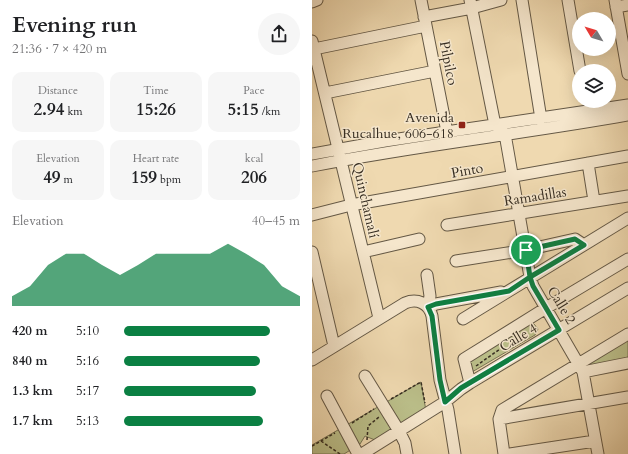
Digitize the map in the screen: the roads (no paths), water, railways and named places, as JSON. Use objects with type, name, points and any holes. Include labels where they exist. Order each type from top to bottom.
[{"type":"street","points":[[312,2],[317,0]]},
{"type":"street","name":"Pilpilco","points":[[421,0],[447,132]]},
{"type":"street","points":[[313,45],[425,21],[471,4],[501,0]]},
{"type":"street","points":[[522,0],[541,119]]},
{"type":"street","points":[[568,0],[579,64]]},
{"type":"street","points":[[628,5],[616,3],[626,51],[628,74]]},
{"type":"street","points":[[471,4],[496,125],[505,134]]},
{"type":"street","name":"Quinchamalí","points":[[313,45],[379,318]]},
{"type":"street","points":[[325,93],[435,71]]},
{"type":"street","points":[[616,105],[628,105]]},
{"type":"street","points":[[312,166],[339,155],[447,132],[541,119],[579,108]]},
{"type":"street","points":[[312,154],[339,155],[505,134],[628,115]]},
{"type":"street","name":"Calle 2","points":[[505,134],[530,277],[533,286],[581,368],[598,454]]},
{"type":"street","name":"Pinto","points":[[312,215],[352,205],[628,156]]},
{"type":"street","points":[[588,163],[594,201]]},
{"type":"street","name":"Ramadillas","points":[[447,226],[628,196]]},
{"type":"street","points":[[463,319],[628,218]]},
{"type":"street","points":[[362,252],[419,239]]},
{"type":"street","points":[[456,261],[526,250],[575,239],[584,245]]},
{"type":"street","points":[[312,252],[334,346]]},
{"type":"street","points":[[470,383],[464,359],[628,259]]},
{"type":"street","points":[[427,275],[430,296],[428,307],[432,316],[440,380],[455,454]]},
{"type":"street","name":"Calle 4","points":[[362,454],[445,402],[461,388],[628,288]]},
{"type":"street","points":[[312,360],[409,301],[417,301],[428,307],[436,304],[509,291]]},
{"type":"street","points":[[504,454],[499,419],[502,410],[581,368],[628,334]]},
{"type":"street","points":[[581,368],[628,363]]},
{"type":"street","points":[[365,376],[399,431],[405,443],[407,454]]},
{"type":"street","points":[[327,396],[358,454]]},
{"type":"street","points":[[499,419],[589,403],[628,398]]},
{"type":"street","points":[[510,454],[595,441]]},
{"type":"place","name":"Avenida Rucalhue, 606-618","points":[[462,125]]}]
